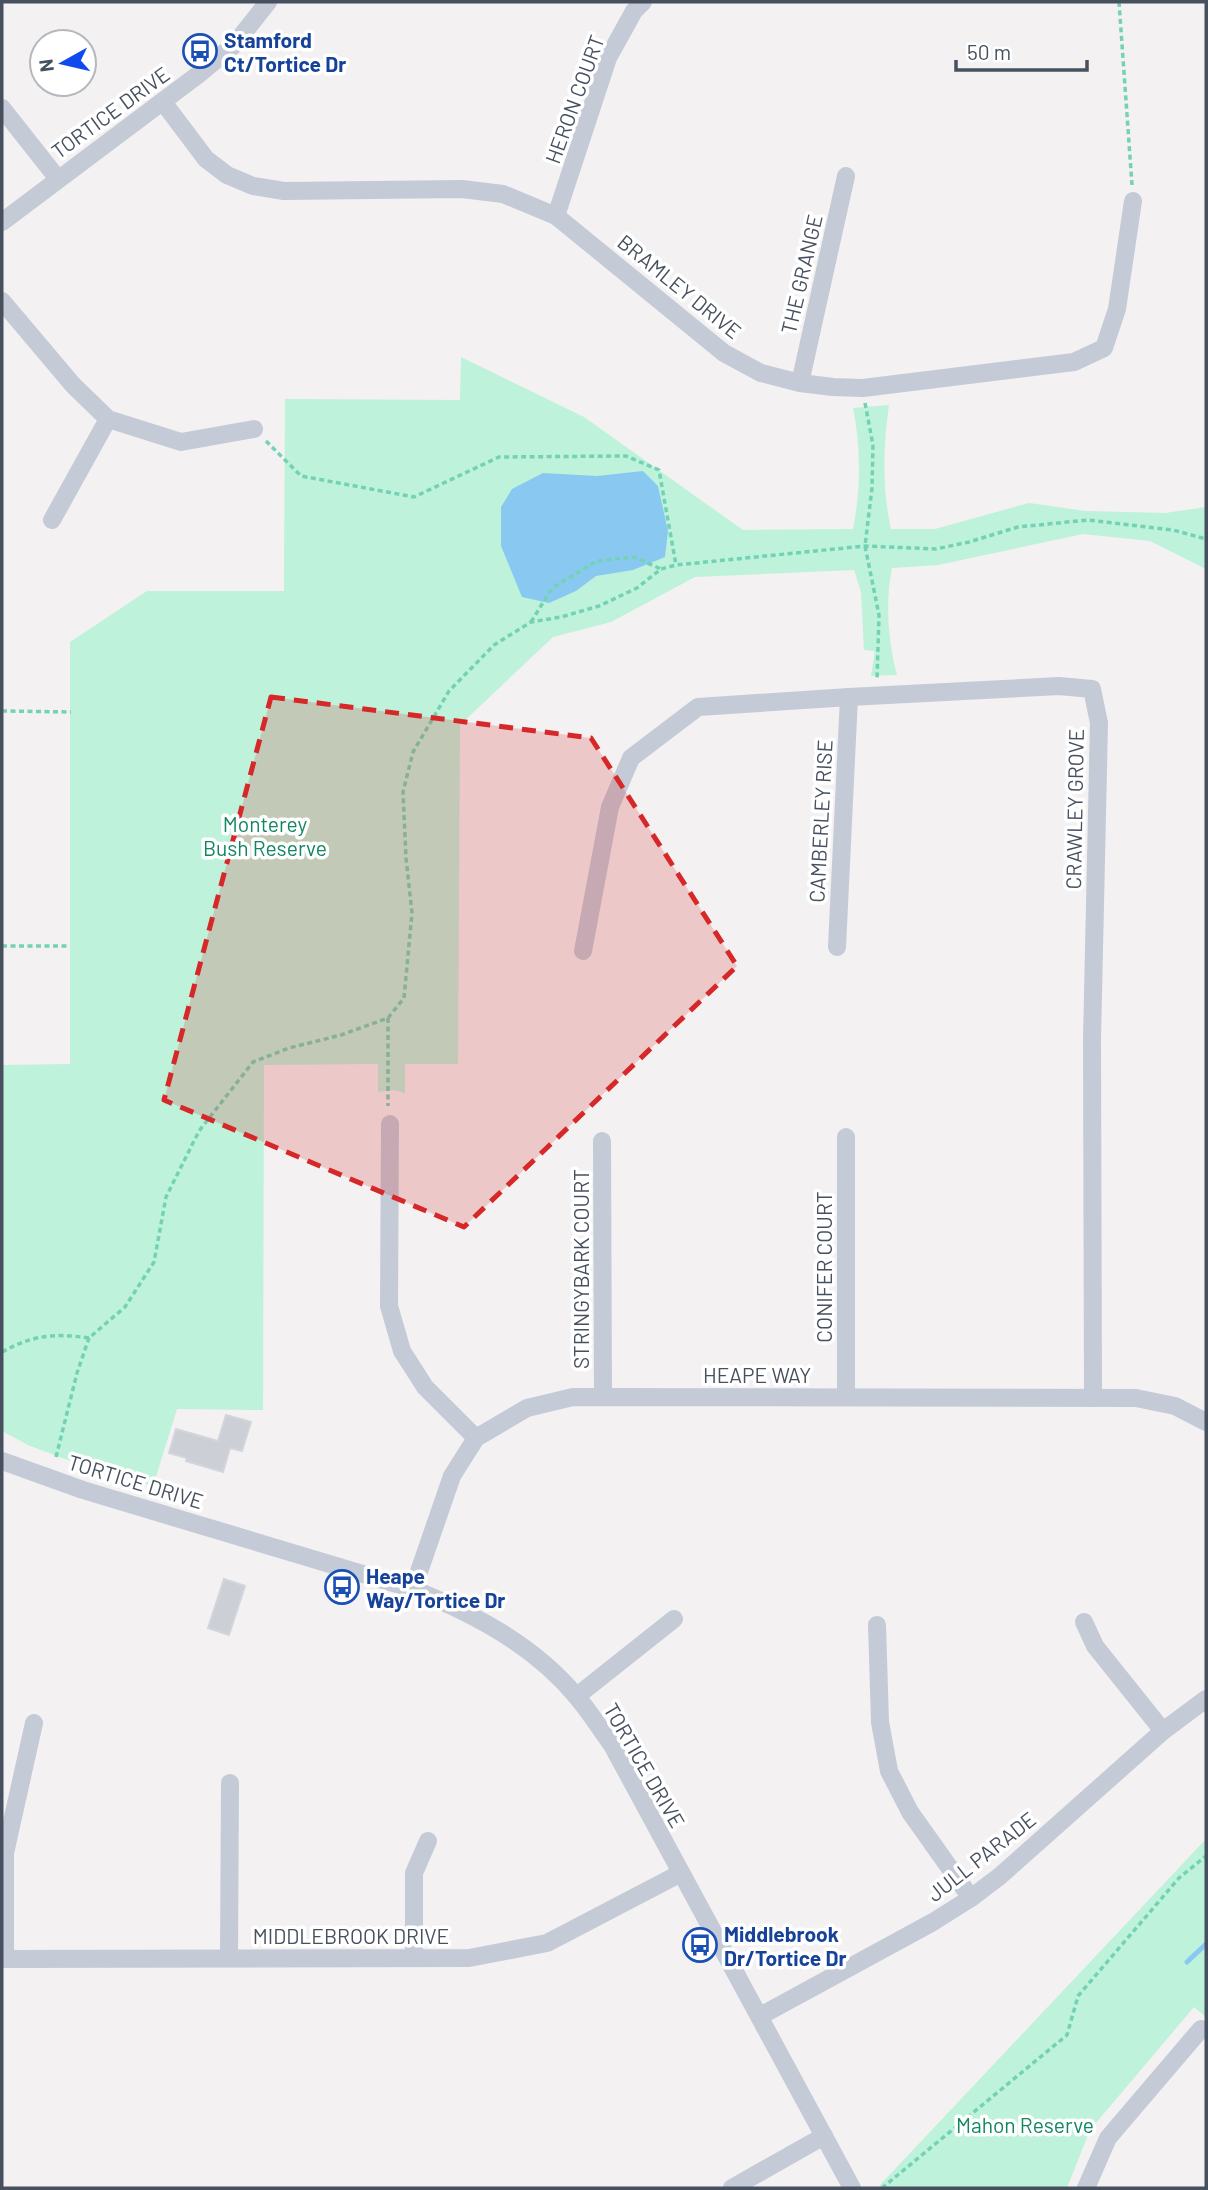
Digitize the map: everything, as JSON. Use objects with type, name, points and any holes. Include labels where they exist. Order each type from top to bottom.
[{"type":"street","name":"HERON COURT","points":[[556,216],[608,58],[634,12],[643,2]]},
{"type":"street","name":"TORTICE DRIVE","points":[[2,222],[163,102],[234,45],[260,5]]},
{"type":"street","name":"BRAMLEY DRIVE","points":[[163,102],[206,159],[227,175],[253,186],[284,191],[463,189],[503,194],[556,216],[724,353],[761,373],[800,383],[833,387],[863,388],[1074,362],[1104,348],[1117,309],[1133,201]]},
{"type":"street","points":[[2,108],[58,178]]},
{"type":"street","name":"THE GRANGE","points":[[800,383],[846,176]]},
{"type":"street","points":[[2,301],[73,385],[108,419],[181,442],[254,429]]},
{"type":"street","points":[[52,520],[108,419]]},
{"type":"street","name":"CRAWLEY GROVE","points":[[583,951],[610,807],[631,758],[698,707],[1059,686],[1092,689],[1099,723],[1092,1040],[1093,1398]]},
{"type":"street","name":"CAMBERLEY RISE","points":[[837,947],[849,697]]},
{"type":"street","points":[[390,1124],[389,1306],[402,1351],[425,1387],[476,1438]]},
{"type":"street","name":"CONIFER COURT","points":[[846,1138],[846,1397]]},
{"type":"street","name":"STRINGYBARK COURT","points":[[602,1141],[603,1396]]},
{"type":"street","name":"HEAPE WAY","points":[[413,1589],[452,1476],[476,1438],[527,1408],[573,1397],[1136,1398],[1175,1406],[1206,1422]]},
{"type":"street","name":"TORTICE DRIVE","points":[[2,1461],[83,1490],[413,1589],[453,1606],[513,1638],[541,1661],[577,1696],[612,1745],[852,2188]]},
{"type":"street","points":[[577,1696],[674,1619]]},
{"type":"street","points":[[1084,1622],[1095,1646],[1163,1731]]},
{"type":"street","points":[[877,1625],[880,1722],[888,1771],[911,1812],[971,1898]]},
{"type":"street","name":"JULL PARADE","points":[[760,2016],[933,1922],[971,1898],[1163,1731],[1206,1699]]},
{"type":"street","points":[[3,1959],[5,1853],[34,1723]]},
{"type":"street","points":[[229,1958],[230,1783]]},
{"type":"street","points":[[414,1958],[414,1873],[428,1841]]},
{"type":"street","name":"MIDDLEBROOK DRIVE","points":[[3,1959],[469,1958],[547,1943],[681,1873]]},
{"type":"street","points":[[1086,2188],[1108,2138],[1202,2029]]},
{"type":"street","points":[[732,2188],[824,2136]]},
{"type":"path","points":[[1119,2],[1133,201]]},
{"type":"path","points":[[863,388],[873,445],[872,488],[865,552],[874,582],[879,615],[878,695]]},
{"type":"path","points":[[254,429],[301,477],[414,498],[499,457],[626,456],[659,470],[676,565]]},
{"type":"path","points":[[56,1457],[77,1373],[89,1338],[125,1307],[154,1262],[166,1197],[199,1131],[253,1062],[289,1048],[341,1035],[388,1018],[404,998],[412,913],[403,792],[413,752],[449,691],[494,645],[531,622],[599,606],[637,588],[661,569],[676,565],[708,564],[865,546],[936,549],[1018,527],[1088,520],[1173,530],[1206,540]]},
{"type":"path","points":[[531,622],[552,588],[597,561],[634,557],[661,569]]},
{"type":"path","points":[[2,711],[71,712]]},
{"type":"path","points":[[2,946],[70,946]]},
{"type":"path","points":[[388,1018],[387,1092],[390,1124]]},
{"type":"path","points":[[2,1352],[20,1342],[59,1334],[89,1338]]},
{"type":"path","points":[[882,2188],[1067,2035],[1078,1996],[1179,1878],[1206,1856]]},
{"type":"highlighted area","points":[[271,697],[591,738],[737,966],[464,1227],[164,1100]]},
{"type":"green space","name":"Monterey Bush Reserve","points":[[461,357],[584,417],[743,530],[853,529],[859,468],[853,408],[889,405],[884,467],[891,529],[935,529],[1029,503],[1086,511],[1165,513],[1206,507],[1206,569],[1150,541],[1083,534],[938,565],[892,568],[888,622],[897,675],[871,676],[875,651],[864,650],[861,592],[854,570],[695,577],[611,622],[553,637],[460,725],[458,1064],[405,1064],[405,1093],[394,1090],[378,1092],[378,1064],[264,1065],[263,1410],[177,1409],[153,1486],[62,1458],[2,1431],[2,1065],[70,1064],[70,642],[147,591],[284,591],[285,399],[460,400]]},
{"type":"green space","name":"Mahon Reserve","points":[[1206,1839],[1206,2017],[1194,2007],[1090,2130],[1067,2188],[881,2188],[880,2185]]},
{"type":"water","points":[[643,471],[658,486],[668,531],[665,557],[633,570],[596,576],[576,591],[549,603],[522,597],[501,546],[501,507],[512,489],[543,473],[597,476]]},
{"type":"building","points":[[226,1415],[251,1422],[242,1451],[230,1448],[223,1472],[169,1453],[176,1429],[218,1441]]},
{"type":"building","points":[[224,1579],[245,1586],[229,1635],[208,1628]]},
{"type":"waterway","points":[[1187,1962],[1206,1944]]},
{"type":"place","name":"Stamford Ct/Tortice Dr","points":[[200,51]]},
{"type":"place","name":"Heape Way/Tortice Dr","points":[[342,1587]]},
{"type":"place","name":"Middlebrook Dr/Tortice Dr","points":[[700,1945]]}]
